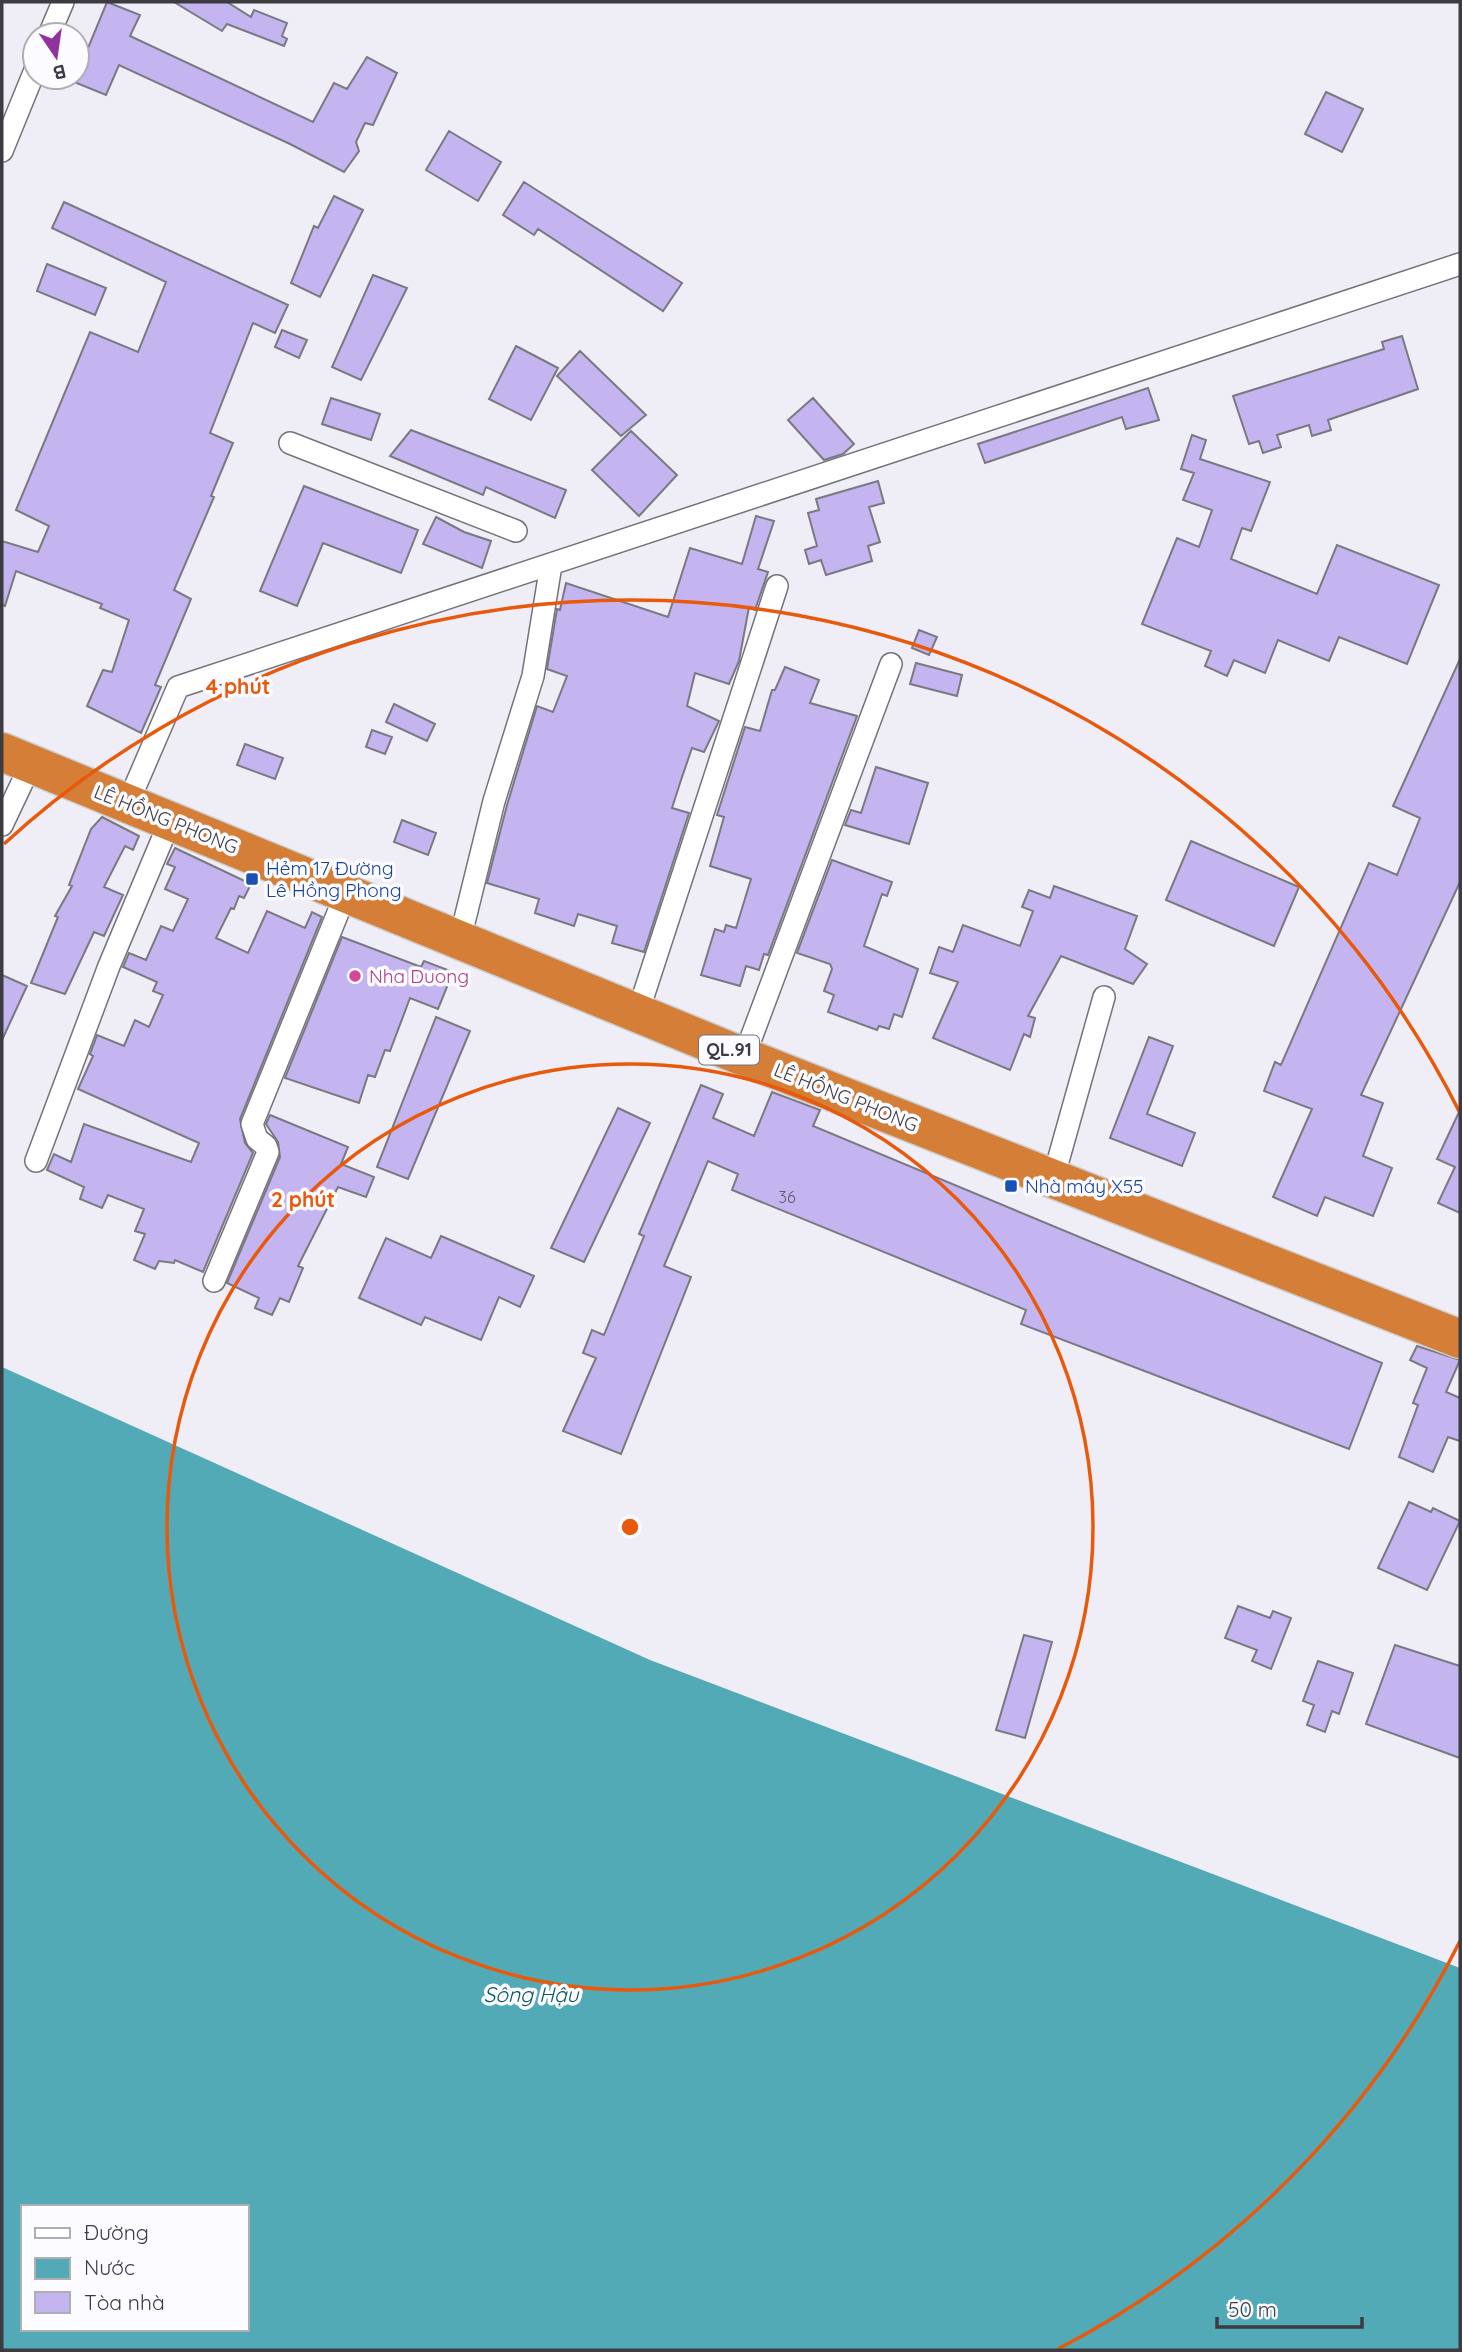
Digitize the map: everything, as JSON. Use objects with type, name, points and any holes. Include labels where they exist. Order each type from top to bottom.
[{"type":"highway","name":"LÊ HỒNG PHONG","points":[[16,758],[744,1057],[1460,1339]]},
{"type":"street","points":[[55,21],[63,2]]},
{"type":"street","points":[[2,151],[26,91]]},
{"type":"street","points":[[128,803],[178,687],[1460,264]]},
{"type":"street","points":[[290,443],[516,531]]},
{"type":"street","points":[[460,939],[494,801],[533,676],[551,565]]},
{"type":"street","points":[[638,1012],[777,586]]},
{"type":"street","points":[[744,1057],[891,664]]},
{"type":"street","points":[[2,825],[16,758]]},
{"type":"street","points":[[36,1161],[104,978],[170,821]]},
{"type":"street","points":[[214,1281],[268,1152],[267,1146],[257,1139],[252,1124],[346,893]]},
{"type":"street","points":[[1053,1179],[1104,997]]},
{"type":"water","name":"Sông Hậu","points":[[2,1367],[650,1660],[1460,1968],[1460,2350],[2,2350]]},
{"type":"building","points":[[107,2],[140,15],[130,36],[313,122],[334,83],[347,89],[367,57],[397,73],[373,125],[365,123],[356,142],[359,151],[344,172],[119,65],[106,95],[91,89],[91,41]]},
{"type":"building","points":[[174,2],[227,2],[251,17],[254,10],[287,23],[282,36],[287,39],[284,46],[227,24],[222,31]]},
{"type":"building","points":[[1326,92],[1363,109],[1342,152],[1305,134]]},
{"type":"building","points":[[449,131],[501,162],[478,201],[426,170]]},
{"type":"building","points":[[524,182],[682,283],[663,311],[538,229],[534,235],[503,215]]},
{"type":"building","points":[[334,196],[363,210],[320,297],[291,283],[314,226],[318,228]]},
{"type":"building","points":[[64,202],[288,305],[275,333],[253,323],[210,433],[233,443],[211,496],[214,497],[174,590],[191,599],[155,685],[161,687],[141,733],[87,706],[103,670],[112,672],[129,620],[100,608],[102,604],[16,571],[5,606],[2,605],[2,541],[38,552],[49,526],[16,510],[90,332],[138,352],[166,282],[52,228]]},
{"type":"building","points":[[47,264],[106,288],[95,315],[37,291]]},
{"type":"building","points":[[373,275],[407,288],[361,380],[332,367]]},
{"type":"building","points":[[282,330],[307,340],[299,358],[275,347]]},
{"type":"building","points":[[1402,336],[1418,389],[1328,420],[1331,430],[1312,436],[1309,425],[1277,435],[1281,447],[1263,453],[1259,441],[1249,444],[1233,396],[1384,349],[1382,342]]},
{"type":"building","points":[[516,346],[558,368],[531,420],[489,399]]},
{"type":"building","points":[[580,351],[646,415],[621,436],[557,376]]},
{"type":"building","points":[[1148,388],[1159,420],[1126,429],[1122,417],[985,463],[978,444]]},
{"type":"building","points":[[331,398],[380,414],[371,440],[322,424]]},
{"type":"building","points":[[813,398],[854,444],[843,454],[824,460],[788,420]]},
{"type":"building","points":[[411,430],[566,490],[555,518],[486,487],[483,495],[390,456]]},
{"type":"building","points":[[631,431],[677,475],[639,516],[592,470]]},
{"type":"building","points":[[1192,435],[1206,440],[1200,459],[1270,482],[1251,531],[1242,528],[1231,559],[1317,594],[1337,545],[1439,585],[1407,664],[1339,637],[1329,661],[1278,640],[1265,673],[1234,660],[1227,676],[1205,666],[1211,651],[1142,624],[1177,538],[1199,547],[1212,510],[1183,500],[1194,473],[1181,469]]},
{"type":"building","points":[[878,481],[884,503],[869,507],[880,542],[868,546],[872,561],[826,575],[821,560],[809,564],[805,550],[817,546],[808,513],[819,510],[816,499]]},
{"type":"building","points":[[304,486],[418,530],[401,573],[323,543],[297,606],[260,591]]},
{"type":"building","points":[[756,516],[774,521],[758,569],[768,572],[755,610],[749,607],[739,661],[729,684],[695,673],[687,706],[719,721],[704,752],[692,748],[681,780],[672,808],[689,813],[644,952],[612,943],[617,926],[578,914],[574,926],[535,913],[539,899],[487,883],[537,706],[553,712],[567,676],[547,669],[557,609],[560,610],[566,583],[668,617],[690,548],[742,564]]},
{"type":"building","points":[[436,517],[464,532],[491,541],[482,568],[423,544]]},
{"type":"building","points":[[919,630],[937,637],[929,655],[912,648]]},
{"type":"building","points":[[1460,659],[1460,882],[1361,1095],[1383,1103],[1363,1156],[1392,1168],[1373,1216],[1325,1197],[1317,1216],[1273,1197],[1312,1109],[1264,1091],[1275,1062],[1281,1065],[1369,863],[1397,875],[1420,818],[1393,806]]},
{"type":"building","points":[[916,663],[962,675],[957,696],[910,684]]},
{"type":"building","points":[[785,667],[819,680],[810,703],[857,716],[768,955],[764,954],[759,970],[746,966],[740,986],[701,975],[715,929],[724,932],[726,925],[736,928],[751,879],[710,866],[724,817],[717,815],[745,727],[760,731],[772,690],[775,690]]},
{"type":"building","points":[[394,704],[435,724],[427,741],[386,722]]},
{"type":"building","points":[[372,730],[392,737],[385,754],[366,747]]},
{"type":"building","points":[[245,744],[283,758],[275,779],[237,765]]},
{"type":"building","points":[[876,767],[928,783],[909,844],[845,825],[851,810],[861,813]]},
{"type":"building","points":[[102,817],[139,836],[133,850],[125,846],[104,887],[123,895],[104,936],[94,932],[65,994],[31,983],[58,917],[55,916],[72,886],[69,885],[91,829]]},
{"type":"building","points":[[402,820],[436,833],[428,855],[394,842]]},
{"type":"building","points":[[1191,841],[1299,887],[1274,946],[1166,900]]},
{"type":"building","points":[[175,848],[251,884],[244,898],[239,896],[234,909],[231,908],[216,938],[248,953],[267,911],[305,928],[312,912],[322,917],[240,1119],[245,1143],[253,1153],[203,1272],[175,1260],[174,1263],[159,1261],[155,1269],[134,1260],[145,1234],[135,1231],[144,1209],[108,1195],[102,1208],[80,1199],[84,1187],[47,1170],[54,1154],[71,1162],[84,1124],[191,1162],[199,1143],[78,1089],[93,1056],[90,1054],[97,1035],[124,1046],[135,1020],[149,1027],[163,995],[153,991],[157,982],[123,967],[129,953],[146,960],[161,926],[173,931],[188,899],[165,889],[175,867],[167,864]]},
{"type":"building","points":[[832,860],[892,882],[887,896],[882,894],[864,946],[918,969],[902,1017],[894,1014],[889,1029],[879,1026],[877,1030],[828,1012],[834,995],[824,991],[832,969],[830,964],[797,953]]},
{"type":"building","points":[[1054,886],[1137,916],[1125,949],[1147,964],[1133,984],[1061,956],[1028,1016],[1035,1018],[1030,1037],[1024,1034],[1010,1070],[933,1038],[958,982],[930,973],[939,947],[953,952],[963,925],[1020,946],[1033,911],[1022,907],[1029,890],[1050,898]]},
{"type":"building","points":[[342,937],[421,967],[424,961],[453,972],[438,1009],[410,998],[390,1051],[385,1050],[375,1077],[368,1075],[359,1103],[285,1078]]},
{"type":"building","points":[[2,975],[27,986],[2,1040]]},
{"type":"building","points":[[436,1017],[470,1031],[408,1179],[377,1167]]},
{"type":"building","points":[[1149,1037],[1173,1046],[1147,1114],[1195,1133],[1182,1166],[1110,1138]]},
{"type":"building","points":[[701,1085],[723,1094],[713,1118],[754,1136],[772,1092],[820,1110],[813,1126],[1382,1363],[1349,1449],[1021,1324],[1026,1310],[732,1190],[738,1174],[708,1161],[664,1266],[691,1277],[621,1454],[563,1431],[596,1358],[583,1353],[592,1330],[604,1335],[644,1236],[639,1234]]},
{"type":"building","points":[[618,1108],[650,1123],[584,1262],[551,1248]]},
{"type":"building","points":[[1460,1110],[1460,1213],[1438,1203],[1455,1167],[1437,1159]]},
{"type":"building","points":[[270,1115],[348,1147],[341,1164],[374,1177],[366,1197],[338,1187],[298,1266],[303,1268],[289,1302],[280,1298],[272,1315],[255,1308],[259,1298],[227,1283],[280,1157],[278,1142],[266,1124]]},
{"type":"building","points":[[441,1236],[534,1276],[520,1307],[499,1297],[481,1340],[425,1317],[421,1325],[359,1298],[386,1238],[431,1258]]},
{"type":"building","points":[[1417,1346],[1460,1360],[1446,1392],[1460,1398],[1460,1441],[1448,1437],[1433,1472],[1399,1457],[1418,1405],[1413,1403],[1427,1368],[1410,1360]]},
{"type":"building","points":[[1409,1502],[1431,1512],[1433,1508],[1460,1521],[1427,1590],[1378,1568]]},
{"type":"building","points":[[1238,1606],[1270,1618],[1273,1611],[1291,1618],[1271,1669],[1252,1661],[1257,1650],[1225,1638]]},
{"type":"building","points":[[1024,1635],[1052,1642],[1025,1738],[996,1730]]},
{"type":"building","points":[[1395,1645],[1460,1666],[1460,1758],[1366,1724]]},
{"type":"building","points":[[1318,1661],[1353,1673],[1339,1714],[1332,1711],[1325,1732],[1307,1725],[1314,1705],[1303,1701]]},
{"type":"place","name":"Hẻm 17 Đường Lê Hồng Phong","points":[[252,879]]},
{"type":"place","name":"Nha Duong","points":[[355,976]]},
{"type":"place","name":"Nhà máy X55","points":[[1011,1186]]}]
